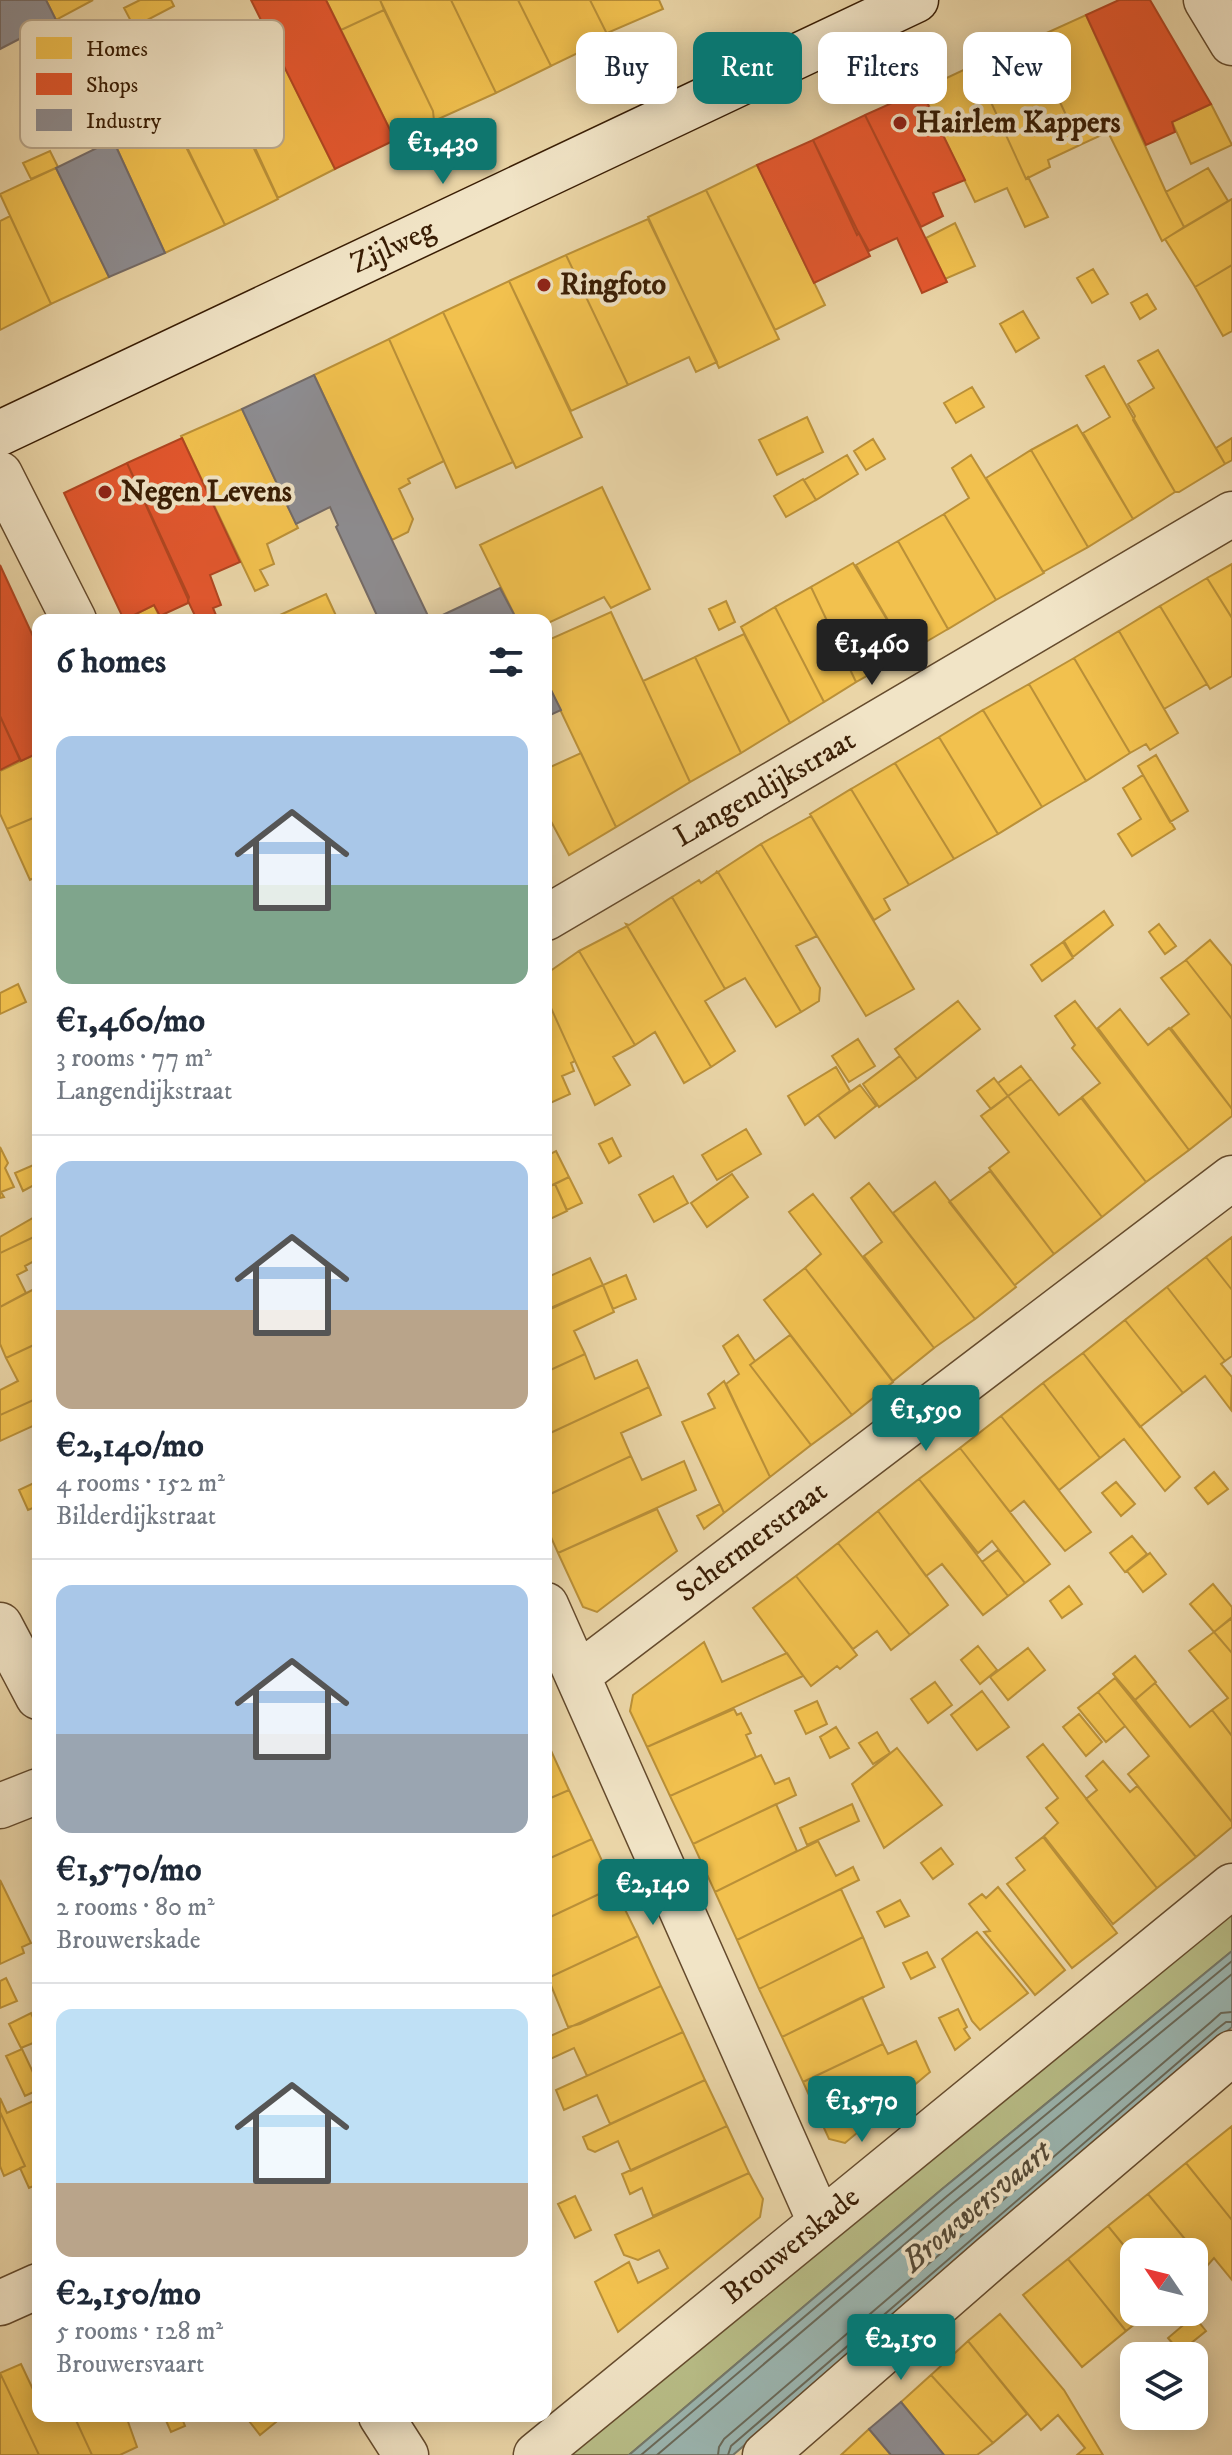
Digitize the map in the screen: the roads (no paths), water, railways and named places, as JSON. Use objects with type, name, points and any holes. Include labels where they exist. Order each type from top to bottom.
[{"type":"street","name":"Zijlweg","points":[[0,433],[916,0]]},
{"type":"street","points":[[1206,0],[1232,43]]},
{"type":"street","points":[[0,474],[71,614]]},
{"type":"street","name":"Langendijkstraat","points":[[552,914],[1232,514]]},
{"type":"street","name":"Schermerstraat","points":[[578,1675],[1232,1178]]},
{"type":"street","points":[[552,1618],[820,2222]]},
{"type":"street","points":[[0,1625],[32,1686]]},
{"type":"street","points":[[0,1806],[32,1793]]},
{"type":"street","name":"Brouwerskade","points":[[536,2455],[1232,1886]]},
{"type":"street","points":[[765,2455],[1232,2053]]},
{"type":"street","points":[[0,2303],[32,2289]]},
{"type":"street","points":[[385,2422],[406,2455]]},
{"type":"water","name":"Brouwersvaart","points":[[1232,1951],[1232,2027],[733,2455],[629,2455],[941,2190]]},
{"type":"place","name":"Hairlem Kappers","points":[[900,123]]},
{"type":"place","name":"Ringfoto","points":[[544,285]]},
{"type":"place","name":"Negen Levens","points":[[105,492]]}]
